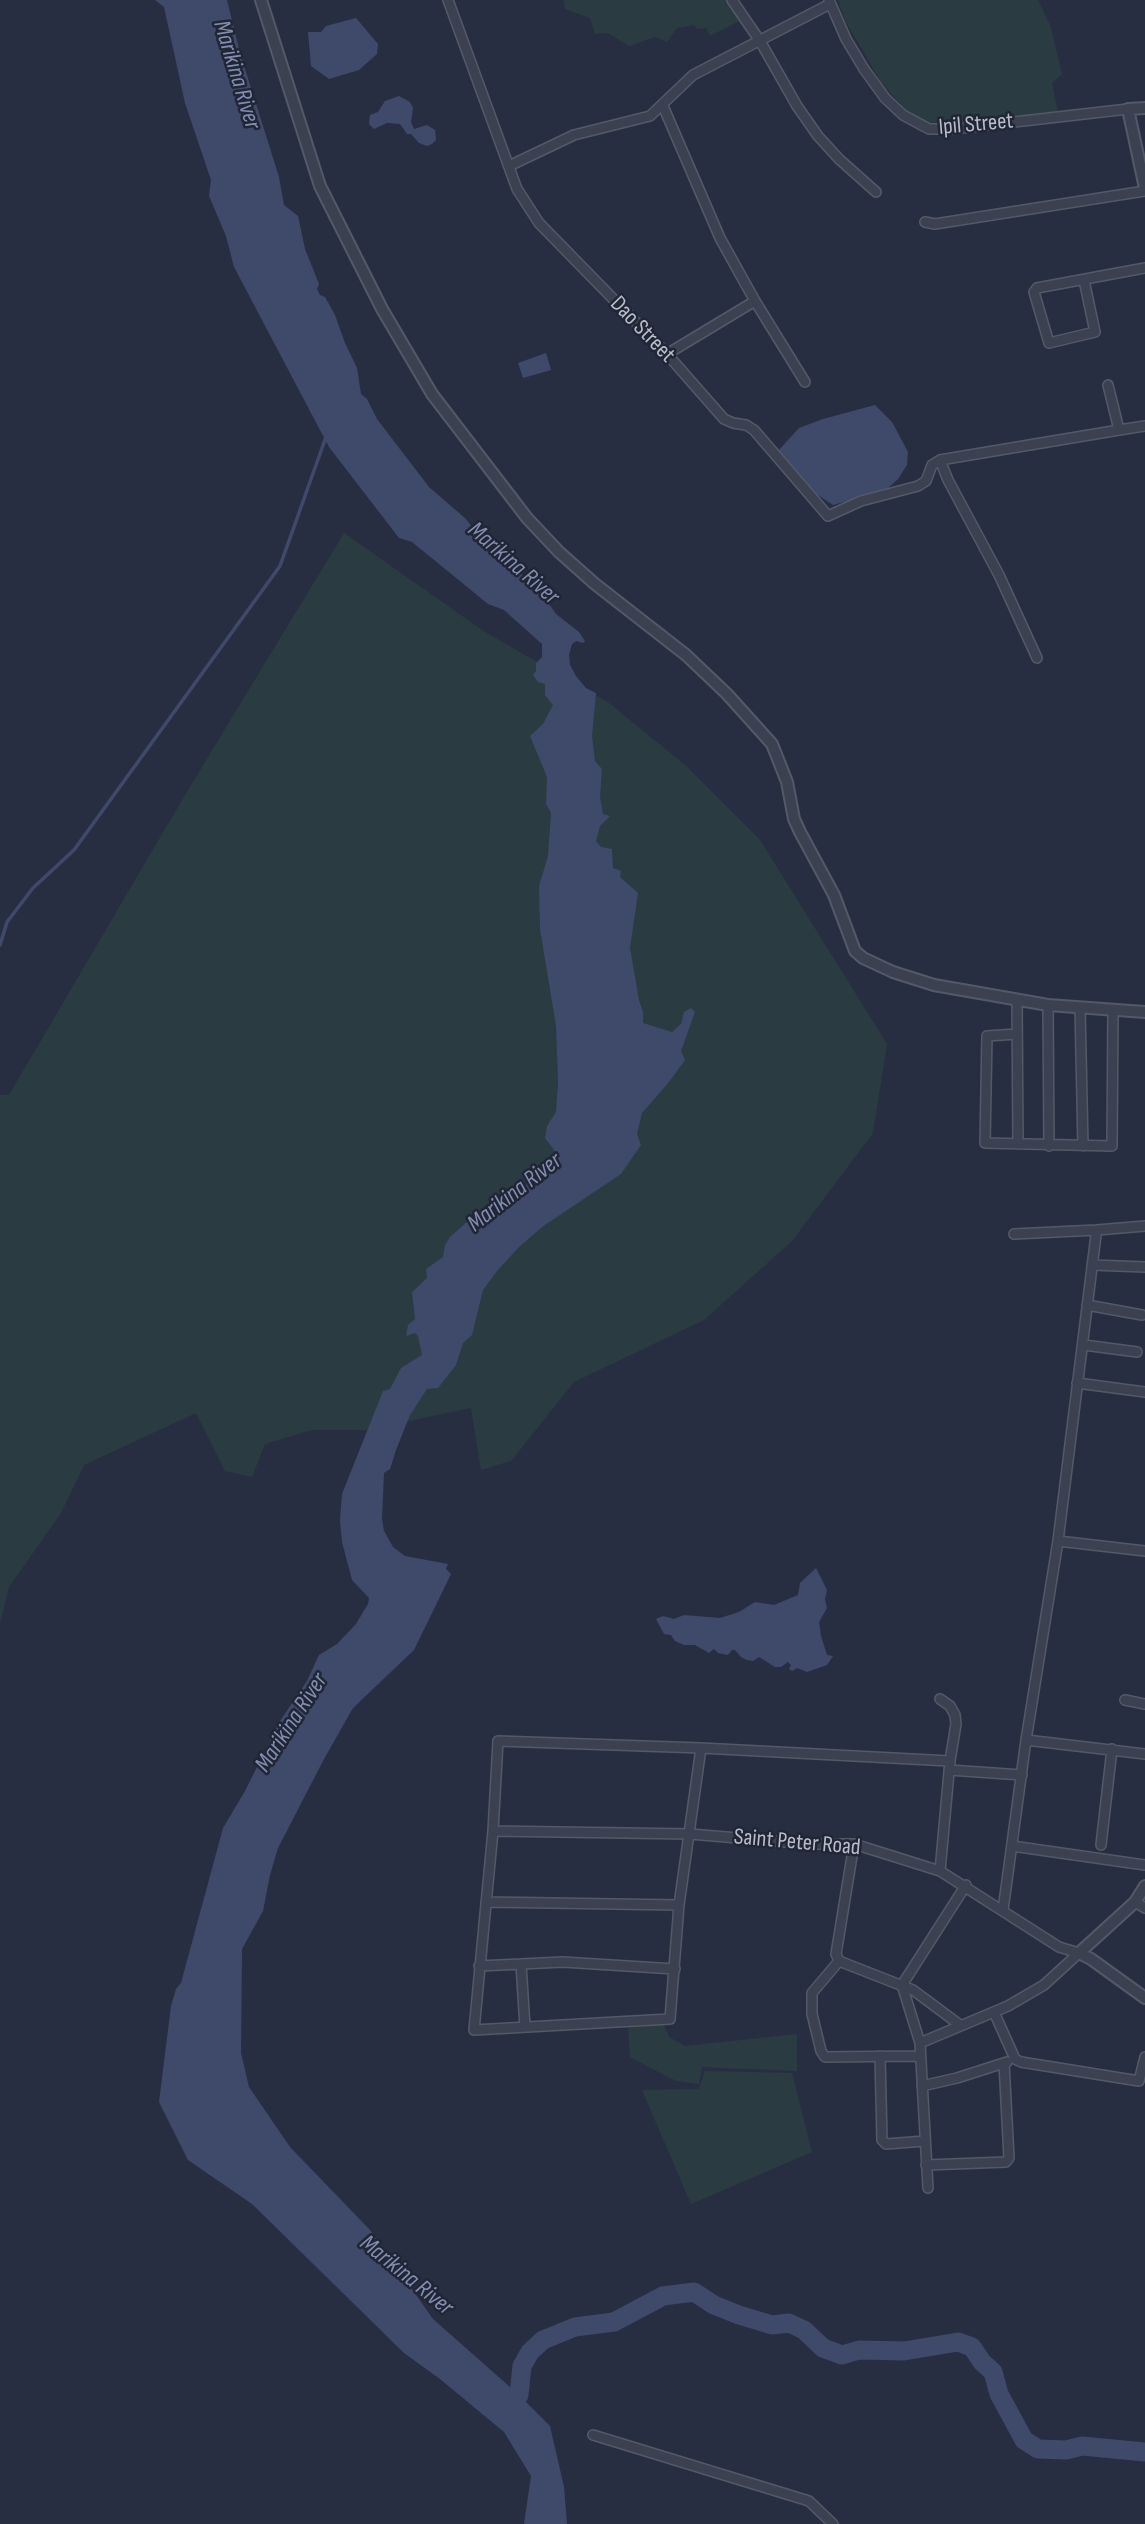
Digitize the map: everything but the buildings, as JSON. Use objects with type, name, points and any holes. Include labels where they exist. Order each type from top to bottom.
[{"type":"street","points":[[261,0],[320,186],[382,309],[440,404],[527,518],[559,552],[595,584],[686,655],[727,694],[772,744],[787,782],[797,825],[841,911],[855,951],[863,958],[883,967],[934,985],[1048,1005],[1145,1012]]},
{"type":"street","name":"Dao Street","points":[[448,0],[517,189],[539,223],[667,354],[724,419],[754,430],[828,516],[861,501],[918,486],[926,481],[936,462]]},
{"type":"street","points":[[732,0],[818,136],[876,192]]},
{"type":"street","points":[[509,166],[574,135],[650,116],[694,75],[829,2]]},
{"type":"street","name":"Ipil Street","points":[[829,2],[864,69],[886,98],[903,115],[929,130],[1145,108]]},
{"type":"street","points":[[663,106],[720,238],[805,382]]},
{"type":"street","points":[[925,222],[935,224],[1145,190],[1128,109]]},
{"type":"street","points":[[1084,280],[1095,332],[1049,343],[1035,290],[1040,287],[1145,268]]},
{"type":"street","points":[[667,354],[755,301]]},
{"type":"street","points":[[1108,385],[1119,430]]},
{"type":"street","points":[[1037,658],[999,575],[936,462],[1145,426]]},
{"type":"street","points":[[1017,1000],[1018,1144]]},
{"type":"street","points":[[1048,1005],[1049,1146]]},
{"type":"street","points":[[1080,1008],[1083,1146]]},
{"type":"street","points":[[1017,1034],[987,1036],[985,1143],[1112,1146],[1113,1010]]},
{"type":"street","points":[[1014,1234],[1145,1226]]},
{"type":"street","points":[[1003,1910],[1026,1740],[1058,1542],[1097,1230]]},
{"type":"street","points":[[1092,1265],[1145,1267]]},
{"type":"street","points":[[1087,1305],[1142,1315]]},
{"type":"street","points":[[1084,1345],[1137,1352]]},
{"type":"street","points":[[1077,1383],[1145,1392]]},
{"type":"street","points":[[1058,1542],[1145,1551]]},
{"type":"street","points":[[940,1699],[950,1706],[955,1715],[940,1871]]},
{"type":"street","points":[[1125,1700],[1145,1704]]},
{"type":"street","points":[[1026,1740],[1145,1754]]},
{"type":"street","points":[[701,1748],[680,1905],[670,2019],[474,2030],[493,1831],[498,1741],[701,1748],[949,1765],[1022,1775]]},
{"type":"street","points":[[1101,1845],[1112,1749]]},
{"type":"street","name":"Saint Peter Road","points":[[493,1831],[690,1834],[810,1844],[854,1844],[940,1871],[966,1885],[1059,1947],[1091,1959],[1145,1998]]},
{"type":"street","points":[[854,1844],[836,1954],[839,1961],[902,1985],[960,2025]]},
{"type":"street","points":[[1012,1846],[1145,1865]]},
{"type":"street","points":[[928,2188],[920,2043],[902,1985],[966,1885]]},
{"type":"street","points":[[920,2043],[995,2012],[1044,1985],[1079,1953],[1140,1905],[1145,1886]]},
{"type":"street","points":[[486,1902],[680,1905]]},
{"type":"street","points":[[839,1961],[812,1993],[812,2014],[825,2057],[920,2056]]},
{"type":"street","points":[[479,1966],[563,1962],[675,1969]]},
{"type":"street","points":[[521,1964],[525,2027]]},
{"type":"street","points":[[995,2012],[1015,2059]]},
{"type":"street","points":[[880,2056],[882,2140],[886,2144],[925,2141]]},
{"type":"street","points":[[922,2086],[1015,2059],[1139,2081],[1145,2057]]},
{"type":"street","points":[[926,2165],[1006,2162],[1009,2158],[1004,2063]]},
{"type":"street","points":[[593,2435],[809,2501],[833,2524]]},
{"type":"shaded area","points":[[564,0],[728,0],[743,19],[710,36],[706,28],[697,29],[694,25],[677,28],[667,42],[655,37],[629,46],[608,33],[595,34],[590,18],[565,9]]},
{"type":"shaded area","points":[[838,0],[1038,0],[1050,25],[1062,74],[1052,83],[1058,112],[982,124],[916,122],[881,82],[846,22]]},
{"type":"shaded area","points":[[344,533],[485,632],[609,703],[685,765],[760,840],[887,1044],[873,1133],[792,1241],[704,1320],[574,1382],[511,1461],[481,1470],[471,1408],[365,1430],[312,1430],[265,1444],[252,1477],[225,1471],[196,1413],[84,1465],[61,1513],[9,1587],[0,1624],[0,1095],[9,1095],[185,795]]},
{"type":"shaded area","points":[[662,2020],[669,2037],[685,2046],[797,2034],[797,2071],[702,2067],[699,2084],[676,2081],[630,2057],[628,2025]]},
{"type":"shaded area","points":[[705,2071],[792,2073],[812,2152],[691,2204],[642,2090],[699,2089]]},
{"type":"water","name":"Marikina River","points":[[155,0],[227,0],[240,53],[279,177],[284,205],[298,216],[305,249],[319,284],[317,289],[335,315],[357,368],[361,394],[429,487],[466,519],[477,534],[507,552],[530,587],[540,591],[556,614],[579,632],[585,641],[572,644],[569,655],[570,665],[576,676],[586,688],[596,693],[592,736],[595,761],[602,769],[600,798],[603,814],[610,816],[600,826],[596,841],[601,847],[612,849],[613,868],[621,871],[620,877],[638,893],[630,948],[643,1023],[672,1032],[681,1024],[684,1012],[691,1008],[695,1012],[681,1051],[685,1060],[642,1113],[637,1134],[641,1145],[621,1174],[542,1227],[497,1271],[483,1290],[472,1335],[463,1343],[456,1365],[438,1388],[427,1389],[410,1415],[390,1469],[384,1473],[384,1531],[393,1547],[405,1556],[448,1564],[446,1569],[451,1574],[414,1650],[353,1708],[324,1759],[278,1848],[263,1911],[242,1949],[241,2053],[249,2087],[290,2147],[370,2230],[433,2319],[550,2426],[564,2487],[567,2524],[524,2524],[531,2476],[504,2432],[404,2353],[252,2204],[188,2160],[159,2102],[171,2006],[176,1989],[181,1983],[223,1828],[280,1721],[307,1681],[319,1655],[337,1644],[356,1624],[368,1604],[369,1598],[352,1580],[342,1542],[342,1494],[383,1391],[390,1389],[401,1368],[422,1355],[418,1336],[415,1333],[406,1336],[408,1325],[415,1319],[412,1292],[427,1278],[426,1269],[443,1257],[450,1237],[477,1213],[507,1190],[524,1188],[526,1184],[534,1187],[546,1180],[551,1159],[557,1154],[545,1138],[547,1126],[556,1112],[558,1083],[556,1026],[540,929],[539,886],[548,856],[551,813],[546,804],[547,777],[530,736],[543,724],[553,705],[545,695],[545,684],[538,682],[533,675],[536,663],[542,657],[542,644],[504,610],[488,604],[412,542],[399,538],[329,447],[234,267],[226,236],[209,196],[211,180],[185,103],[164,7]]},
{"type":"water","points":[[356,18],[378,44],[377,54],[359,70],[329,79],[311,66],[308,32],[321,32],[326,26]]},
{"type":"water","points":[[399,96],[410,102],[413,108],[411,122],[414,129],[427,125],[435,130],[436,140],[432,144],[427,146],[419,143],[411,134],[407,134],[400,124],[387,123],[374,129],[369,124],[370,115],[378,112],[385,101]]},
{"type":"water","points":[[546,353],[551,370],[523,378],[518,363]]},
{"type":"water","points":[[875,405],[892,422],[908,452],[907,465],[898,479],[885,491],[833,505],[800,483],[778,451],[799,428]]},
{"type":"water","points":[[816,1568],[827,1590],[827,1608],[819,1622],[821,1636],[827,1655],[833,1656],[827,1665],[807,1672],[797,1668],[792,1671],[788,1662],[781,1667],[775,1667],[759,1657],[753,1661],[747,1660],[735,1650],[728,1655],[718,1653],[714,1649],[709,1653],[695,1645],[684,1645],[675,1641],[671,1635],[664,1634],[656,1619],[663,1616],[674,1619],[684,1615],[720,1618],[739,1612],[755,1602],[774,1605],[798,1595],[800,1583]]},
{"type":"waterway","points":[[0,945],[7,922],[33,888],[74,850],[280,566],[326,437]]},
{"type":"waterway","points":[[519,2395],[522,2366],[530,2352],[543,2340],[575,2327],[614,2322],[663,2296],[694,2292],[714,2305],[739,2315],[772,2325],[789,2323],[804,2330],[823,2348],[842,2355],[859,2350],[904,2351],[958,2342],[972,2347],[993,2372],[999,2394],[1024,2440],[1038,2449],[1066,2450],[1082,2446],[1145,2452]]}]
